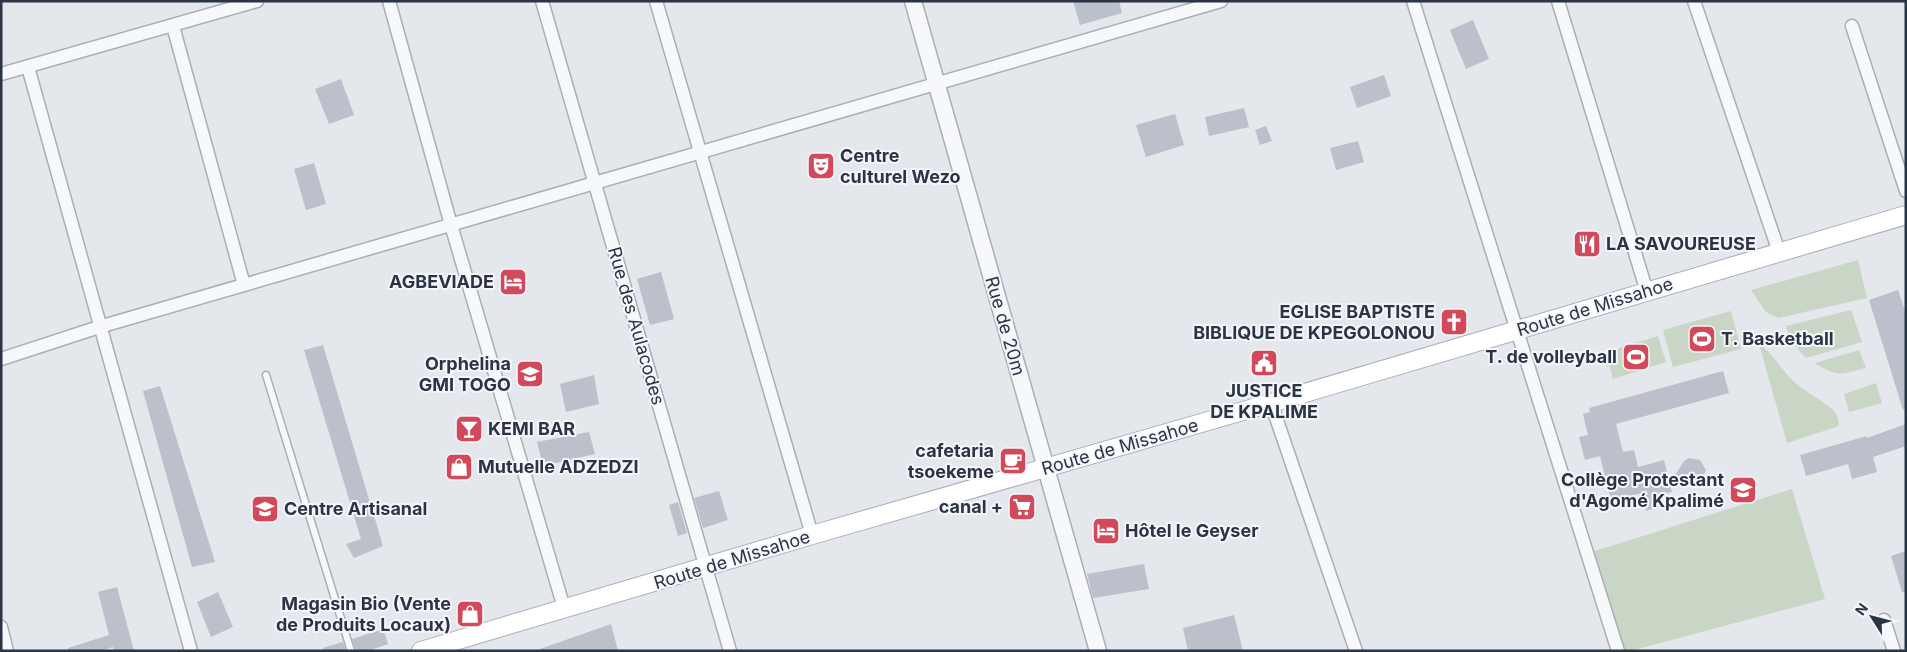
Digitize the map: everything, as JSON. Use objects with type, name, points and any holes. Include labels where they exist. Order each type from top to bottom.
[{"type":"main road","name":"Route de Missahoe","points":[[421,651],[1906,215]]},
{"type":"street","points":[[1,74],[257,1]]},
{"type":"street","points":[[389,1],[451,225],[564,608]]},
{"type":"street","name":"Rue des Aulacodes","points":[[542,1],[730,651]]},
{"type":"street","points":[[656,1],[812,535]]},
{"type":"street","name":"Rue de 20m","points":[[912,1],[1098,651]]},
{"type":"street","points":[[1,359],[99,327],[1221,1]]},
{"type":"street","points":[[1413,1],[1618,651]]},
{"type":"street","points":[[1558,1],[1647,292]]},
{"type":"street","points":[[1694,1],[1779,252]]},
{"type":"street","points":[[173,26],[244,285]]},
{"type":"street","points":[[1852,26],[1906,191]]},
{"type":"street","points":[[28,67],[99,327],[191,651]]},
{"type":"street","points":[[1271,403],[1356,651]]},
{"type":"street","points":[[1884,620],[1894,651]]},
{"type":"street","points":[[1,627],[7,651]]},
{"type":"lane","points":[[266,375],[351,651]]},
{"type":"green space","points":[[1858,260],[1867,298],[1778,318],[1766,312],[1751,290]]},
{"type":"green space","points":[[1851,310],[1862,342],[1806,358],[1789,335],[1786,326]]},
{"type":"green space","name":"T. Basketball","points":[[1731,311],[1741,349],[1673,367],[1663,330]]},
{"type":"green space","name":"T. de volleyball","points":[[1658,336],[1666,362],[1613,379],[1606,352]]},
{"type":"green space","points":[[1759,344],[1791,379],[1832,409],[1837,417],[1839,426],[1787,443]]},
{"type":"green space","points":[[1859,350],[1866,368],[1851,372],[1835,373],[1815,363]]},
{"type":"green space","points":[[1876,383],[1882,403],[1849,412],[1844,394]]},
{"type":"green space","points":[[1792,489],[1825,599],[1630,651],[1619,651],[1592,552]]},
{"type":"building","points":[[1073,1],[1119,1],[1122,13],[1080,25]]},
{"type":"building","points":[[1473,20],[1489,59],[1466,69],[1450,30]]},
{"type":"building","points":[[1384,75],[1391,96],[1357,108],[1350,87]]},
{"type":"building","points":[[341,79],[354,115],[329,124],[315,89]]},
{"type":"building","points":[[1244,108],[1249,127],[1209,136],[1205,117]]},
{"type":"building","points":[[1175,114],[1184,145],[1146,157],[1136,125]]},
{"type":"building","points":[[1266,126],[1272,141],[1260,145],[1255,130]]},
{"type":"building","points":[[1358,141],[1364,162],[1336,170],[1330,148]]},
{"type":"building","points":[[314,163],[326,204],[306,210],[294,169]]},
{"type":"building","points":[[661,272],[674,319],[650,325],[637,279]]},
{"type":"building","points":[[1898,290],[1906,314],[1906,409],[1903,410],[1869,300]]},
{"type":"building","points":[[323,345],[383,546],[354,558],[346,544],[361,539],[304,350]]},
{"type":"building","points":[[1723,371],[1729,393],[1616,424],[1623,452],[1634,450],[1638,467],[1664,460],[1672,492],[1660,495],[1663,506],[1646,511],[1642,493],[1611,501],[1600,456],[1585,460],[1579,437],[1588,435],[1583,414],[1590,412],[1589,408]]},
{"type":"building","points":[[594,375],[599,404],[566,412],[560,384]]},
{"type":"building","points":[[160,386],[215,562],[192,567],[143,391]]},
{"type":"building","points":[[1906,424],[1906,446],[1873,457],[1877,472],[1852,479],[1848,464],[1806,476],[1800,455],[1867,436],[1867,438]]},
{"type":"building","points":[[589,432],[595,454],[543,466],[537,442]]},
{"type":"building","points":[[1689,458],[1700,460],[1706,470],[1701,480],[1696,483],[1674,477],[1684,461]]},
{"type":"building","points":[[719,491],[728,520],[703,528],[694,498]]},
{"type":"building","points":[[678,502],[687,533],[678,536],[669,505]]},
{"type":"building","points":[[1906,551],[1906,592],[1902,592],[1891,556]]},
{"type":"building","points":[[1144,564],[1149,589],[1093,598],[1087,574]]},
{"type":"building","points":[[117,587],[134,651],[114,651],[113,647],[99,651],[68,651],[68,648],[109,635],[98,592]]},
{"type":"building","points":[[218,592],[233,627],[211,637],[197,602]]},
{"type":"building","points":[[1234,615],[1243,651],[1188,651],[1183,628]]},
{"type":"building","points":[[611,624],[618,651],[540,651],[540,649]]},
{"type":"building","points":[[383,629],[388,644],[368,651],[356,651],[352,639]]},
{"type":"building","points":[[343,642],[346,651],[324,651],[323,648]]},
{"type":"place","name":"Centre culturel Wezo","points":[[821,166]]},
{"type":"place","name":"LA SAVOUREUSE","points":[[1587,244]]},
{"type":"place","name":"AGBEVIADE","points":[[513,282]]},
{"type":"place","name":"EGLISE BAPTISTE BIBLIQUE DE KPEGOLONOU","points":[[1454,322]]},
{"type":"place","name":"T. Basketball","points":[[1702,339]]},
{"type":"place","name":"T. de volleyball","points":[[1636,357]]},
{"type":"place","name":"JUSTICE DE KPALIME","points":[[1264,363]]},
{"type":"place","name":"Orphelina GMI TOGO","points":[[530,374]]},
{"type":"place","name":"KEMI BAR","points":[[469,429]]},
{"type":"place","name":"cafetaria tsoekeme","points":[[1013,461]]},
{"type":"place","name":"Mutuelle ADZEDZI","points":[[459,467]]},
{"type":"place","name":"Collège Protestant d'Agomé Kpalimé","points":[[1743,490]]},
{"type":"place","name":"canal +","points":[[1022,507]]},
{"type":"place","name":"Centre Artisanal","points":[[265,509]]},
{"type":"place","name":"Hôtel le Geyser","points":[[1106,531]]},
{"type":"place","name":"Magasin Bio (Vente de Produits Locaux)","points":[[470,614]]}]
